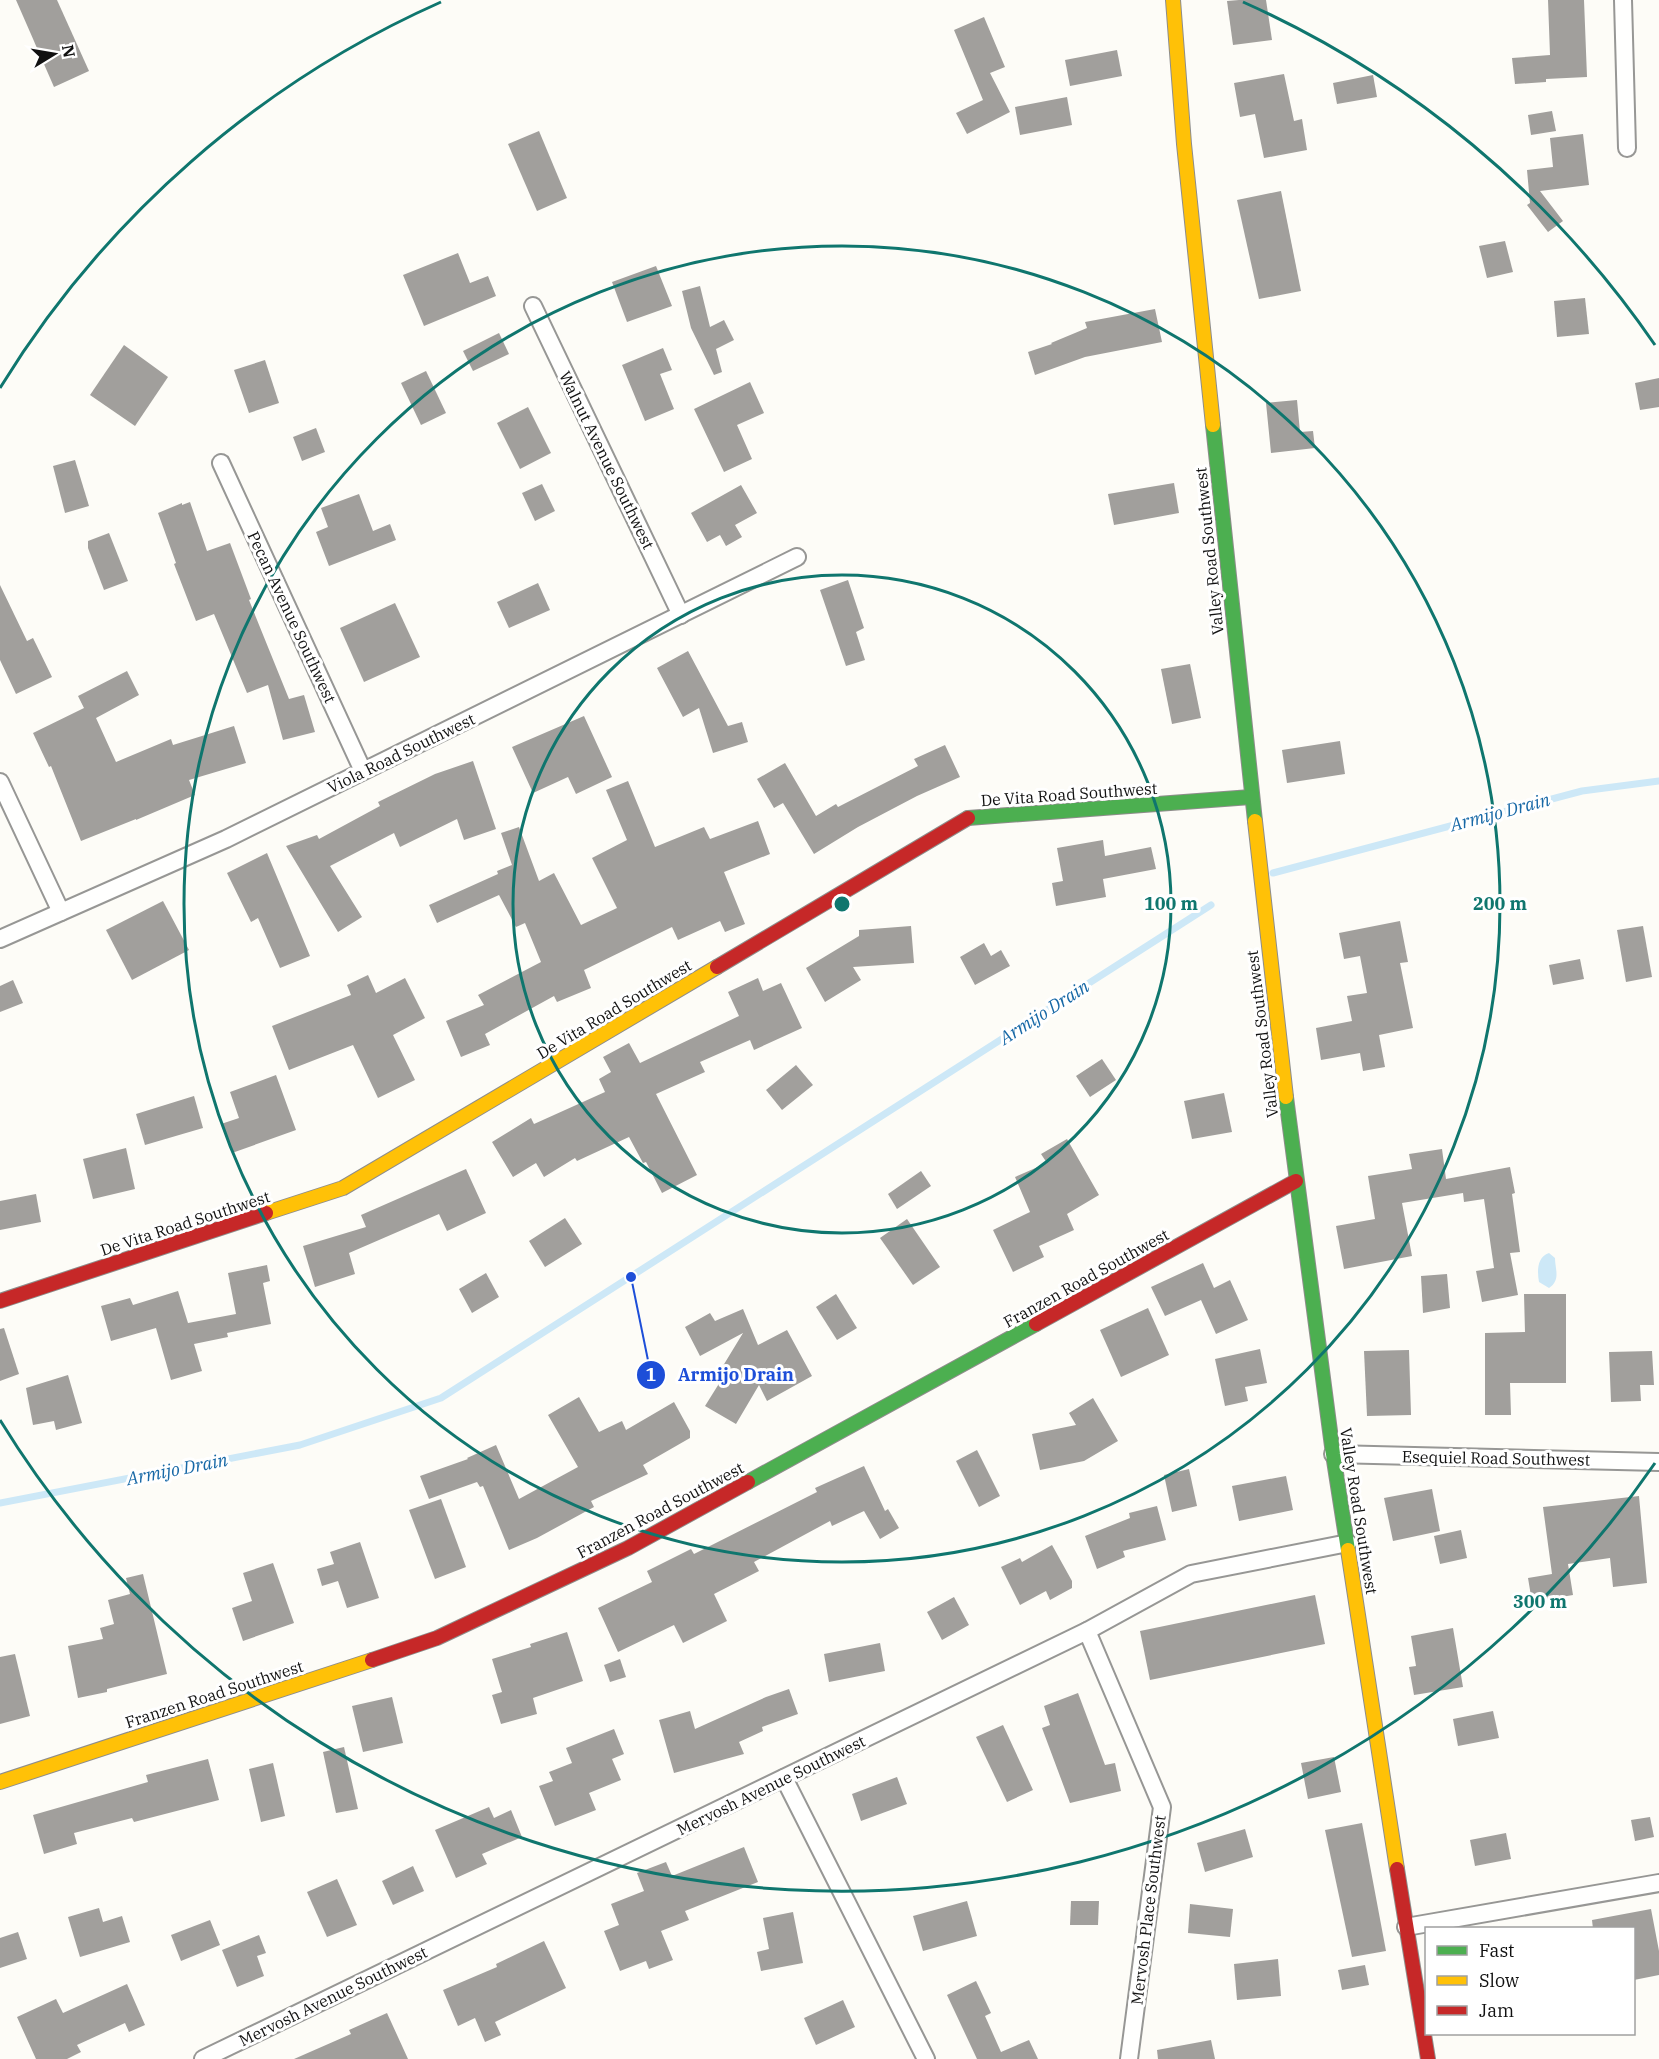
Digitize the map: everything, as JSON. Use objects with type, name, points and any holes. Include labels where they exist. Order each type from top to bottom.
[{"type":"street","name":"Valley Road Southwest","points":[[1173,0],[1184,144],[1251,797],[1296,1181],[1333,1454],[1428,2059]]},
{"type":"street","points":[[1623,0],[1627,148]]},
{"type":"street","name":"Walnut Avenue Southwest","points":[[533,306],[681,615]]},
{"type":"street","name":"Pecan Avenue Southwest","points":[[221,463],[363,771]]},
{"type":"street","name":"Viola Road Southwest","points":[[0,939],[226,839],[797,557]]},
{"type":"street","points":[[0,782],[61,912]]},
{"type":"street","name":"De Vita Road Southwest","points":[[0,1301],[343,1188],[970,817],[1251,797]]},
{"type":"street","name":"Franzen Road Southwest","points":[[0,1782],[437,1638],[628,1548],[1296,1181]]},
{"type":"street","name":"Esequiel Road Southwest","points":[[1333,1454],[1659,1462]]},
{"type":"street","name":"Mervosh Avenue Southwest","points":[[203,2059],[1087,1632],[1191,1574],[1348,1543]]},
{"type":"street","name":"Mervosh Place Southwest","points":[[1087,1632],[1162,1808],[1129,2059]]},
{"type":"street","points":[[784,1778],[926,2059]]},
{"type":"street","points":[[1406,1927],[1659,1882]]},
{"type":"water","points":[[1549,1253],[1555,1258],[1556,1274],[1553,1285],[1549,1288],[1539,1282],[1538,1273],[1540,1261]]},
{"type":"building","points":[[16,0],[57,0],[89,71],[54,87]]},
{"type":"building","points":[[1266,0],[1272,40],[1233,45],[1227,1]]},
{"type":"building","points":[[1548,0],[1584,0],[1587,77],[1546,79],[1546,82],[1515,84],[1512,58],[1550,55]]},
{"type":"building","points":[[984,17],[1005,67],[990,73],[1010,112],[967,134],[956,113],[983,100],[954,30]]},
{"type":"building","points":[[1117,50],[1122,76],[1070,86],[1065,60]]},
{"type":"building","points":[[1284,74],[1294,121],[1302,119],[1307,150],[1264,158],[1255,114],[1240,117],[1234,83]]},
{"type":"building","points":[[1373,75],[1377,97],[1337,104],[1333,83]]},
{"type":"building","points":[[1067,97],[1072,125],[1020,135],[1015,107]]},
{"type":"building","points":[[1552,111],[1556,131],[1531,135],[1528,115]]},
{"type":"building","points":[[539,131],[567,198],[537,211],[508,144]]},
{"type":"building","points":[[1583,134],[1589,185],[1540,191],[1563,221],[1548,232],[1527,205],[1530,203],[1527,170],[1553,167],[1550,138]]},
{"type":"building","points":[[1281,191],[1301,291],[1259,299],[1237,200]]},
{"type":"building","points":[[1505,241],[1513,272],[1487,278],[1479,246]]},
{"type":"building","points":[[458,253],[470,283],[488,276],[496,296],[424,326],[403,275]]},
{"type":"building","points":[[656,266],[672,306],[627,322],[612,282]]},
{"type":"building","points":[[700,286],[710,327],[724,320],[734,340],[716,349],[722,372],[714,375],[691,328],[682,291]]},
{"type":"building","points":[[1585,298],[1589,334],[1557,337],[1554,301]]},
{"type":"building","points":[[1155,309],[1162,342],[1085,357],[1035,375],[1028,352],[1087,328],[1085,322]]},
{"type":"building","points":[[499,333],[509,354],[473,371],[463,351]]},
{"type":"building","points":[[124,345],[168,377],[135,426],[90,395]]},
{"type":"building","points":[[663,348],[672,370],[660,374],[674,409],[645,421],[622,365]]},
{"type":"building","points":[[265,360],[279,403],[249,413],[234,370]]},
{"type":"building","points":[[426,371],[446,413],[421,425],[401,383]]},
{"type":"building","points":[[1659,378],[1659,407],[1640,410],[1635,383]]},
{"type":"building","points":[[750,382],[764,413],[737,425],[752,459],[724,472],[694,409]]},
{"type":"building","points":[[1297,400],[1300,432],[1313,431],[1315,448],[1271,453],[1266,403]]},
{"type":"building","points":[[528,407],[551,453],[520,469],[497,423]]},
{"type":"building","points":[[316,428],[325,452],[302,461],[293,437]]},
{"type":"building","points":[[75,460],[89,506],[65,513],[53,466]]},
{"type":"building","points":[[1174,483],[1179,513],[1114,525],[1108,494]]},
{"type":"building","points":[[542,484],[555,511],[535,521],[522,493]]},
{"type":"building","points":[[741,485],[757,513],[735,525],[742,537],[726,546],[720,535],[707,542],[691,513]]},
{"type":"building","points":[[359,494],[373,531],[390,524],[396,540],[329,566],[316,532],[328,527],[321,508]]},
{"type":"building","points":[[190,502],[207,551],[230,543],[251,599],[249,600],[289,699],[304,695],[315,732],[283,740],[268,685],[247,693],[214,614],[196,621],[174,564],[176,563],[158,513]]},
{"type":"building","points":[[109,533],[128,581],[104,590],[88,548],[88,541]]},
{"type":"building","points":[[848,580],[864,628],[856,632],[865,660],[846,666],[820,590]]},
{"type":"building","points":[[538,583],[550,610],[509,628],[497,602]]},
{"type":"building","points":[[0,585],[27,641],[33,638],[52,677],[16,694],[0,660]]},
{"type":"building","points":[[395,603],[420,657],[364,682],[340,628]]},
{"type":"building","points":[[688,651],[728,726],[742,722],[748,742],[713,753],[699,708],[683,717],[657,668]]},
{"type":"building","points":[[1190,664],[1201,718],[1172,724],[1161,669]]},
{"type":"building","points":[[127,671],[139,695],[96,718],[116,762],[171,739],[173,745],[234,726],[246,763],[189,780],[195,795],[81,841],[51,766],[49,767],[33,733],[84,708],[78,696]]},
{"type":"building","points":[[584,716],[612,777],[576,794],[568,777],[533,793],[512,747]]},
{"type":"building","points":[[1340,741],[1345,774],[1287,783],[1282,750]]},
{"type":"building","points":[[945,745],[960,777],[917,796],[858,827],[814,854],[783,803],[774,808],[757,779],[785,763],[816,816],[836,804],[838,807],[918,766],[914,759]]},
{"type":"building","points":[[473,761],[496,829],[464,840],[457,819],[400,847],[394,833],[330,866],[362,917],[338,932],[286,846],[317,835],[319,839],[380,806],[378,802],[435,774]]},
{"type":"building","points":[[628,781],[655,847],[704,827],[710,839],[758,821],[770,854],[724,872],[745,924],[725,932],[720,921],[678,940],[672,927],[584,970],[591,988],[557,1002],[554,996],[485,1034],[490,1045],[461,1057],[446,1021],[484,1005],[478,995],[541,962],[525,923],[516,927],[499,895],[437,923],[429,905],[498,874],[497,871],[512,865],[501,833],[519,827],[539,881],[554,873],[581,925],[617,908],[592,858],[627,840],[606,790]]},
{"type":"building","points":[[1103,840],[1105,856],[1151,847],[1156,869],[1103,879],[1106,897],[1056,906],[1052,883],[1063,881],[1057,848]]},
{"type":"building","points":[[267,853],[310,956],[280,968],[258,918],[251,922],[227,873]]},
{"type":"building","points":[[163,901],[189,950],[132,980],[106,930]]},
{"type":"building","points":[[1400,921],[1408,962],[1400,963],[1413,1028],[1379,1035],[1385,1067],[1363,1071],[1360,1053],[1321,1060],[1316,1028],[1352,1021],[1347,996],[1367,993],[1360,956],[1344,959],[1339,933]]},
{"type":"building","points":[[911,926],[914,963],[853,967],[861,980],[825,1002],[806,968],[859,936],[859,930]]},
{"type":"building","points":[[1643,926],[1652,977],[1626,982],[1617,930]]},
{"type":"building","points":[[984,943],[991,956],[1001,950],[1010,966],[975,985],[960,957]]},
{"type":"building","points":[[1580,959],[1584,979],[1553,985],[1549,965]]},
{"type":"building","points":[[368,975],[376,993],[405,978],[425,1018],[393,1035],[415,1080],[378,1098],[353,1045],[289,1070],[272,1026],[351,995],[347,985]]},
{"type":"building","points":[[758,978],[763,991],[781,983],[802,1028],[754,1050],[750,1040],[700,1062],[705,1072],[656,1094],[697,1175],[662,1193],[646,1162],[643,1163],[629,1137],[577,1161],[575,1158],[544,1177],[536,1163],[513,1177],[492,1142],[531,1118],[534,1124],[605,1092],[599,1079],[611,1072],[603,1057],[629,1043],[640,1063],[739,1016],[728,992]]},
{"type":"building","points":[[13,980],[23,1003],[0,1012],[0,986]]},
{"type":"building","points":[[1102,1059],[1116,1080],[1090,1097],[1076,1076]]},
{"type":"building","points":[[796,1065],[813,1085],[782,1110],[766,1090]]},
{"type":"building","points":[[276,1075],[296,1130],[232,1153],[221,1124],[239,1118],[230,1092]]},
{"type":"building","points":[[1224,1093],[1232,1132],[1192,1139],[1184,1101]]},
{"type":"building","points":[[194,1096],[203,1128],[145,1145],[136,1114]]},
{"type":"building","points":[[1067,1139],[1099,1195],[1067,1214],[1074,1230],[1039,1246],[1044,1257],[1013,1272],[993,1230],[1030,1212],[1015,1177],[1047,1163],[1041,1154]]},
{"type":"building","points":[[126,1148],[135,1189],[93,1199],[83,1159]]},
{"type":"building","points":[[1442,1149],[1446,1179],[1510,1167],[1515,1193],[1512,1194],[1520,1252],[1510,1253],[1518,1295],[1482,1302],[1476,1271],[1494,1268],[1484,1199],[1464,1202],[1463,1193],[1402,1203],[1412,1256],[1344,1269],[1336,1226],[1375,1219],[1368,1176],[1412,1169],[1409,1154]]},
{"type":"building","points":[[466,1169],[486,1213],[447,1231],[439,1214],[349,1253],[355,1274],[315,1287],[303,1246],[366,1227],[361,1215]]},
{"type":"building","points":[[921,1171],[931,1186],[897,1209],[888,1194]]},
{"type":"building","points":[[36,1194],[41,1222],[0,1230],[0,1201]]},
{"type":"building","points":[[565,1218],[582,1244],[545,1267],[529,1241]]},
{"type":"building","points":[[907,1219],[940,1267],[913,1285],[880,1238]]},
{"type":"building","points":[[1203,1263],[1214,1288],[1230,1280],[1248,1320],[1216,1334],[1201,1300],[1165,1316],[1151,1287]]},
{"type":"building","points":[[267,1265],[270,1281],[263,1283],[271,1324],[227,1333],[228,1337],[194,1344],[202,1371],[171,1380],[156,1328],[111,1341],[101,1306],[130,1298],[133,1305],[178,1291],[188,1323],[236,1314],[228,1273]]},
{"type":"building","points":[[486,1273],[499,1297],[472,1313],[459,1289]]},
{"type":"building","points":[[1447,1274],[1450,1308],[1423,1313],[1421,1276]]},
{"type":"building","points":[[836,1294],[857,1328],[837,1340],[816,1307]]},
{"type":"building","points":[[1524,1294],[1566,1294],[1566,1383],[1510,1383],[1511,1415],[1485,1415],[1485,1333],[1525,1332]]},
{"type":"building","points":[[1148,1308],[1169,1355],[1121,1377],[1100,1330]]},
{"type":"building","points":[[743,1309],[758,1345],[787,1330],[812,1376],[767,1401],[759,1385],[736,1424],[705,1406],[720,1382],[715,1379],[743,1333],[700,1356],[685,1327],[710,1313],[715,1321]]},
{"type":"building","points":[[4,1328],[19,1374],[0,1381],[0,1329]]},
{"type":"building","points":[[1260,1349],[1267,1383],[1245,1387],[1248,1401],[1225,1406],[1215,1359]]},
{"type":"building","points":[[1409,1350],[1411,1415],[1367,1416],[1364,1351]]},
{"type":"building","points":[[1652,1351],[1654,1385],[1640,1385],[1641,1401],[1611,1402],[1609,1352]]},
{"type":"building","points":[[68,1375],[82,1423],[56,1430],[54,1421],[33,1425],[26,1388]]},
{"type":"building","points":[[579,1397],[599,1432],[622,1421],[626,1430],[674,1402],[690,1431],[690,1438],[643,1465],[648,1474],[591,1501],[594,1507],[537,1538],[509,1550],[483,1486],[480,1487],[477,1482],[429,1499],[420,1476],[468,1459],[496,1445],[519,1499],[578,1467],[548,1415]]},
{"type":"building","points":[[1093,1398],[1118,1441],[1084,1461],[1040,1470],[1032,1434],[1076,1425],[1069,1413]]},
{"type":"building","points":[[977,1450],[1000,1496],[979,1507],[956,1461]]},
{"type":"building","points":[[864,1466],[885,1511],[888,1509],[899,1528],[880,1539],[864,1511],[832,1526],[830,1521],[754,1562],[759,1571],[714,1594],[727,1621],[683,1643],[674,1625],[618,1652],[598,1608],[652,1582],[647,1571],[691,1549],[694,1554],[817,1492],[815,1488]]},
{"type":"building","points":[[1189,1469],[1197,1506],[1172,1512],[1164,1475]]},
{"type":"building","points":[[1286,1476],[1293,1510],[1239,1521],[1232,1486]]},
{"type":"building","points":[[1432,1489],[1440,1531],[1393,1541],[1384,1498]]},
{"type":"building","points":[[1639,1496],[1647,1583],[1613,1587],[1610,1558],[1568,1564],[1573,1595],[1532,1602],[1528,1578],[1552,1574],[1543,1507]]},
{"type":"building","points":[[441,1499],[466,1567],[435,1579],[409,1510]]},
{"type":"building","points":[[1157,1506],[1166,1540],[1123,1551],[1125,1557],[1097,1569],[1085,1536],[1130,1518],[1129,1513]]},
{"type":"building","points":[[1461,1530],[1467,1558],[1440,1564],[1434,1536]]},
{"type":"building","points":[[360,1542],[379,1598],[347,1608],[338,1581],[322,1586],[317,1569],[334,1564],[330,1552]]},
{"type":"building","points":[[1052,1545],[1072,1581],[1072,1588],[1050,1600],[1046,1591],[1020,1605],[1001,1567],[1020,1558],[1022,1562]]},
{"type":"building","points":[[273,1563],[294,1623],[243,1641],[232,1608],[252,1601],[243,1573]]},
{"type":"building","points":[[143,1574],[167,1674],[78,1698],[68,1646],[103,1639],[100,1628],[114,1624],[108,1600],[130,1594],[126,1578]]},
{"type":"building","points":[[1315,1595],[1325,1644],[1150,1680],[1140,1631]]},
{"type":"building","points":[[954,1597],[969,1625],[942,1640],[927,1612]]},
{"type":"building","points":[[1453,1628],[1463,1687],[1414,1695],[1409,1667],[1416,1666],[1411,1636]]},
{"type":"building","points":[[567,1632],[583,1681],[533,1698],[537,1714],[501,1724],[492,1695],[502,1692],[492,1659],[531,1647],[530,1644]]},
{"type":"building","points":[[880,1643],[885,1671],[829,1682],[824,1654]]},
{"type":"building","points":[[15,1654],[30,1716],[0,1724],[0,1657]]},
{"type":"building","points":[[620,1659],[626,1677],[610,1682],[604,1665]]},
{"type":"building","points":[[789,1689],[798,1714],[762,1727],[763,1731],[739,1742],[744,1754],[674,1773],[659,1720],[690,1711],[695,1729]]},
{"type":"building","points":[[1078,1693],[1105,1765],[1115,1763],[1121,1791],[1070,1803],[1042,1728],[1050,1725],[1044,1706]]},
{"type":"building","points":[[392,1697],[403,1743],[363,1752],[352,1706]]},
{"type":"building","points":[[1493,1711],[1499,1738],[1458,1746],[1453,1719]]},
{"type":"building","points":[[1003,1725],[1033,1790],[1007,1802],[976,1737]]},
{"type":"building","points":[[614,1729],[624,1754],[612,1759],[621,1780],[589,1793],[596,1810],[555,1826],[539,1786],[553,1781],[549,1772],[572,1763],[566,1748]]},
{"type":"building","points":[[344,1747],[358,1809],[336,1813],[323,1752]]},
{"type":"building","points":[[1334,1757],[1341,1792],[1308,1799],[1301,1763]]},
{"type":"building","points":[[208,1759],[219,1800],[134,1822],[132,1818],[74,1833],[77,1844],[44,1854],[33,1815],[148,1782],[146,1775]]},
{"type":"building","points":[[273,1763],[285,1816],[261,1822],[249,1769]]},
{"type":"building","points":[[897,1777],[907,1804],[861,1821],[852,1794]]},
{"type":"building","points":[[489,1807],[494,1818],[511,1810],[522,1837],[482,1854],[487,1864],[456,1878],[435,1830]]},
{"type":"building","points":[[1650,1817],[1654,1837],[1635,1841],[1631,1820]]},
{"type":"building","points":[[1362,1823],[1386,1951],[1352,1957],[1325,1830]]},
{"type":"building","points":[[1245,1829],[1253,1857],[1205,1872],[1197,1843]]},
{"type":"building","points":[[1506,1833],[1511,1859],[1475,1866],[1470,1840]]},
{"type":"building","points":[[744,1847],[758,1882],[685,1911],[689,1920],[661,1931],[673,1960],[649,1969],[646,1961],[620,1971],[604,1931],[619,1925],[611,1904],[644,1891],[637,1873],[666,1862],[672,1876]]},
{"type":"building","points":[[413,1866],[424,1891],[393,1905],[382,1881]]},
{"type":"building","points":[[337,1879],[357,1925],[327,1937],[307,1892]]},
{"type":"building","points":[[967,1901],[977,1936],[923,1951],[913,1916]]},
{"type":"building","points":[[1071,1901],[1099,1901],[1098,1925],[1070,1925]]},
{"type":"building","points":[[1190,1904],[1233,1909],[1230,1937],[1188,1933]]},
{"type":"building","points":[[99,1908],[103,1922],[122,1916],[130,1942],[80,1957],[68,1917]]},
{"type":"building","points":[[1651,1909],[1659,1951],[1659,1975],[1635,1980],[1635,1927],[1593,1927],[1592,1920]]},
{"type":"building","points":[[793,1912],[803,1963],[761,1971],[757,1952],[769,1949],[763,1918]]},
{"type":"building","points":[[210,1920],[220,1945],[181,1961],[171,1935]]},
{"type":"building","points":[[18,1932],[27,1959],[0,1968],[0,1938]]},
{"type":"building","points":[[259,1935],[266,1953],[257,1956],[264,1976],[237,1987],[222,1950]]},
{"type":"building","points":[[544,1941],[566,1988],[495,2022],[501,2035],[485,2042],[475,2018],[458,2026],[443,1990],[497,1967],[496,1964]]},
{"type":"building","points":[[1278,1959],[1281,1996],[1237,2000],[1234,1964]]},
{"type":"building","points":[[1365,1965],[1369,1985],[1342,1990],[1338,1970]]},
{"type":"building","points":[[976,1981],[991,2013],[985,2016],[1001,2052],[1029,2040],[1038,2059],[977,2059],[947,1995]]},
{"type":"building","points":[[127,1984],[145,2025],[129,2032],[125,2023],[77,2045],[81,2052],[67,2059],[36,2059],[17,2017],[56,1999],[63,2013]]},
{"type":"building","points":[[843,2000],[855,2027],[816,2045],[804,2018]]},
{"type":"building","points":[[387,2013],[408,2059],[294,2059],[351,2034],[349,2030]]},
{"type":"building","points":[[1211,2040],[1215,2059],[1158,2059],[1157,2050]]},
{"type":"waterway","name":"Armijo Drain","points":[[1273,873],[1582,791],[1659,781]]},
{"type":"waterway","name":"Armijo Drain","points":[[0,1503],[300,1445],[441,1398],[1211,905]]},
{"type":"traffic: fast","points":[[1213,425],[1255,821]]},
{"type":"traffic: fast","points":[[968,818],[1251,797]]},
{"type":"traffic: fast","points":[[1286,1097],[1333,1454],[1348,1550]]},
{"type":"traffic: fast","points":[[748,1482],[1036,1324]]},
{"type":"traffic: slow","points":[[1173,0],[1184,144],[1213,425]]},
{"type":"traffic: slow","points":[[1255,821],[1286,1097]]},
{"type":"traffic: slow","points":[[266,1213],[343,1188],[717,967]]},
{"type":"traffic: slow","points":[[1348,1550],[1397,1869]]},
{"type":"traffic: slow","points":[[0,1782],[372,1660]]},
{"type":"traffic: jam","points":[[717,967],[968,818]]},
{"type":"traffic: jam","points":[[1036,1324],[1296,1181]]},
{"type":"traffic: jam","points":[[0,1301],[266,1213]]},
{"type":"traffic: jam","points":[[372,1660],[437,1638],[628,1548],[748,1482]]},
{"type":"traffic: jam","points":[[1397,1869],[1428,2059]]},
{"type":"place","name":"Armijo Drain","points":[[631,1277]]}]
